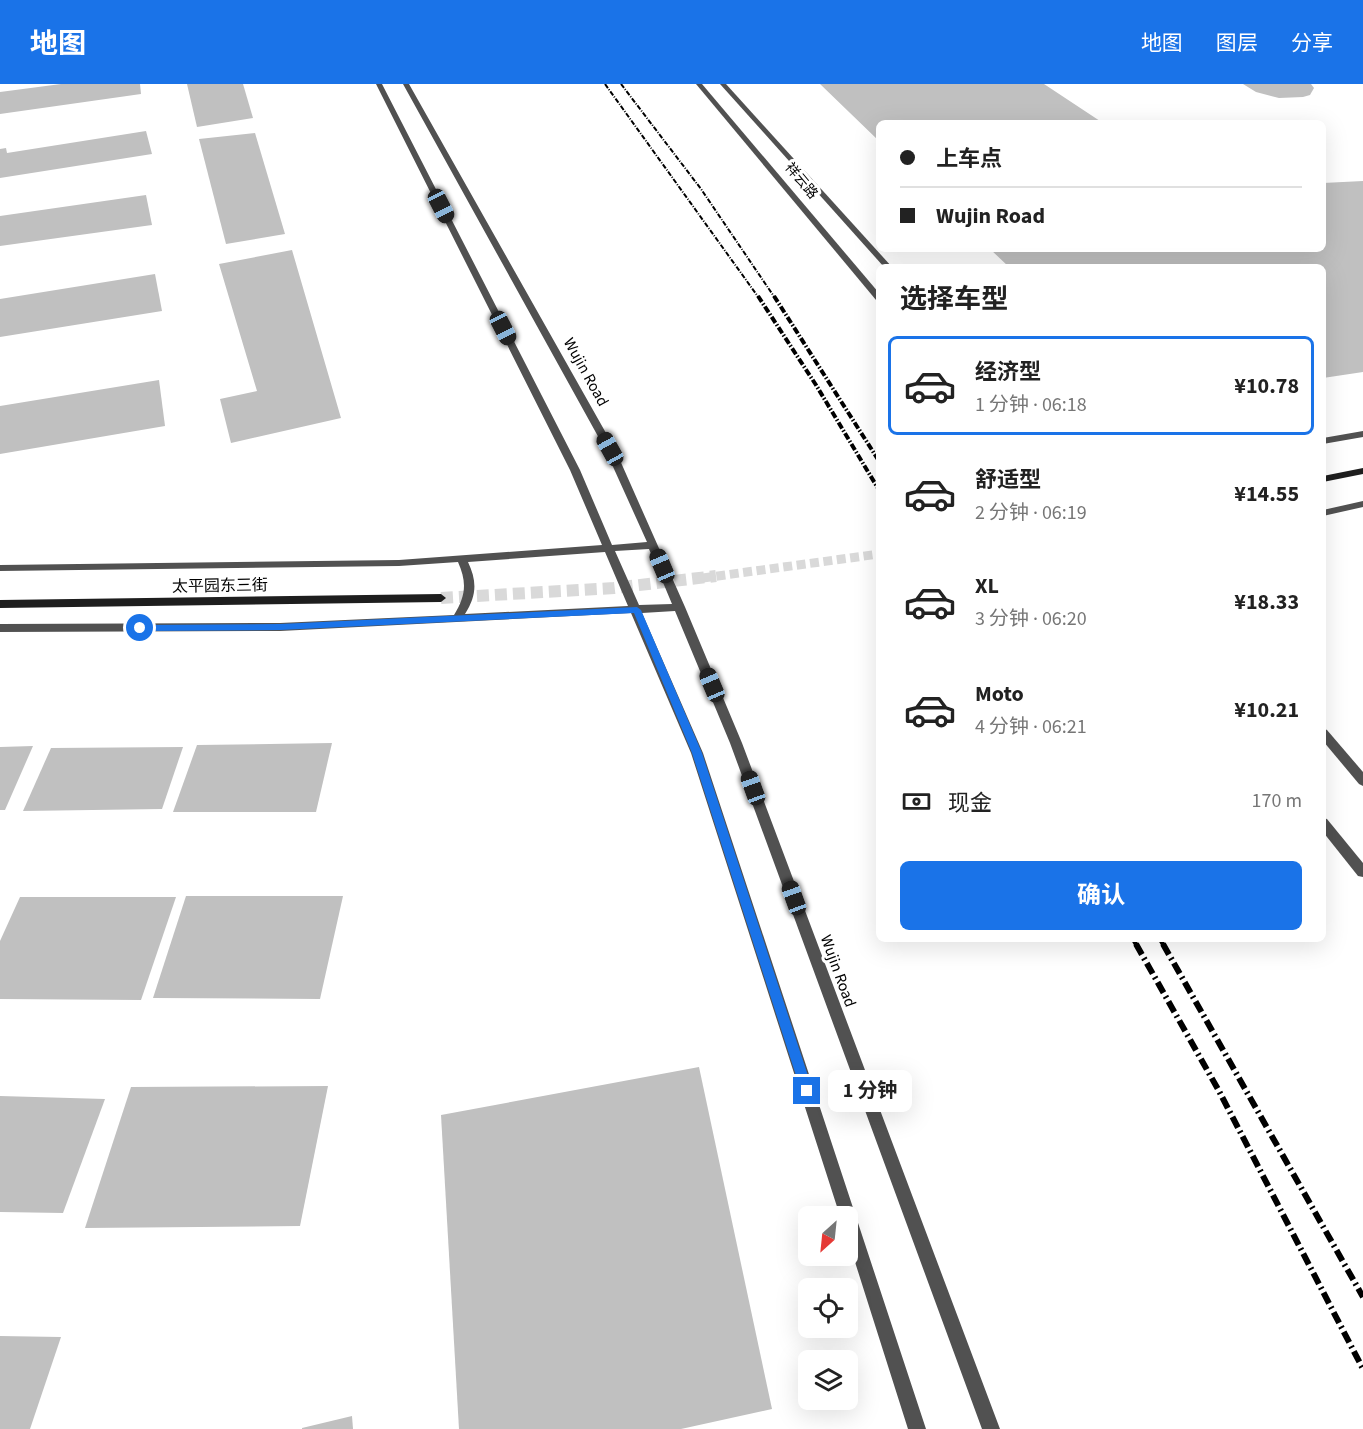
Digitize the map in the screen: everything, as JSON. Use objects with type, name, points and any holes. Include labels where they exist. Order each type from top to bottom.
[{"type":"main road","points":[[1326,478],[1363,471]]},
{"type":"main road","name":"太平园东三街","points":[[0,604],[441,598]]},
{"type":"street","points":[[379,84],[575,470],[697,753],[917,1429]]},
{"type":"street","name":"Wujin Road","points":[[406,84],[610,449],[680,607],[736,743],[991,1429]]},
{"type":"street","name":"祥云路","points":[[699,84],[876,294]]},
{"type":"street","name":"祥云路","points":[[723,84],[885,264]]},
{"type":"street","points":[[1326,440],[1363,434]]},
{"type":"street","points":[[1326,512],[1363,504]]},
{"type":"street","points":[[0,568],[399,563],[653,545]]},
{"type":"street","points":[[457,618],[466,606],[472,579],[461,558]]},
{"type":"street","points":[[0,628],[280,627],[680,607]]},
{"type":"street","points":[[1326,737],[1363,781]]},
{"type":"street","points":[[1326,827],[1363,873]]},
{"type":"building","points":[[61,84],[140,84],[141,94],[0,114],[0,92]]},
{"type":"building","points":[[187,84],[243,84],[253,118],[197,127]]},
{"type":"building","points":[[820,84],[1044,84],[1098,120],[876,120],[876,138]]},
{"type":"building","points":[[1243,84],[1311,84],[1314,88],[1310,95],[1303,97],[1279,98],[1256,92]]},
{"type":"building","points":[[146,131],[152,154],[0,178],[0,149],[6,148],[7,153]]},
{"type":"building","points":[[255,133],[285,234],[226,244],[199,139]]},
{"type":"building","points":[[1363,181],[1363,372],[1326,378],[1326,264],[1006,264],[993,252],[1326,252],[1326,183]]},
{"type":"building","points":[[146,195],[152,225],[0,246],[0,216]]},
{"type":"building","points":[[292,250],[341,418],[231,443],[220,399],[257,391],[219,264]]},
{"type":"building","points":[[155,274],[162,311],[0,337],[0,299]]},
{"type":"building","points":[[159,380],[165,426],[0,454],[0,406]]},
{"type":"building","points":[[332,743],[316,812],[173,812],[197,745]]},
{"type":"building","points":[[33,746],[5,810],[0,810],[0,747]]},
{"type":"building","points":[[183,747],[162,809],[23,811],[51,748]]},
{"type":"building","points":[[186,896],[343,896],[320,999],[153,998]]},
{"type":"building","points":[[20,897],[176,897],[141,1000],[0,999],[0,941]]},
{"type":"building","points":[[699,1067],[772,1409],[681,1429],[459,1429],[441,1115]]},
{"type":"building","points":[[328,1086],[300,1226],[85,1228],[131,1087]]},
{"type":"building","points":[[0,1096],[105,1099],[63,1213],[0,1212]]},
{"type":"building","points":[[0,1336],[61,1337],[30,1429],[0,1429]]},
{"type":"building","points":[[352,1416],[353,1429],[302,1429],[302,1428]]},
{"type":"tunnel","points":[[703,578],[876,554]]},
{"type":"tunnel","points":[[441,598],[614,588],[716,576]]},
{"type":"railway","points":[[605,84],[759,298]]},
{"type":"railway","points":[[621,84],[701,189],[775,298]]},
{"type":"railway","points":[[758,296],[816,385],[876,485]]},
{"type":"railway","points":[[774,296],[876,456]]},
{"type":"railway","points":[[1135,942],[1137,946]]},
{"type":"railway","points":[[1162,942],[1164,946]]},
{"type":"railway","points":[[1136,944],[1219,1091],[1363,1369]]},
{"type":"railway","points":[[1163,944],[1363,1297]]},
{"type":"route","points":[[140,628],[280,627],[637,610],[697,753],[807,1091]]}]
